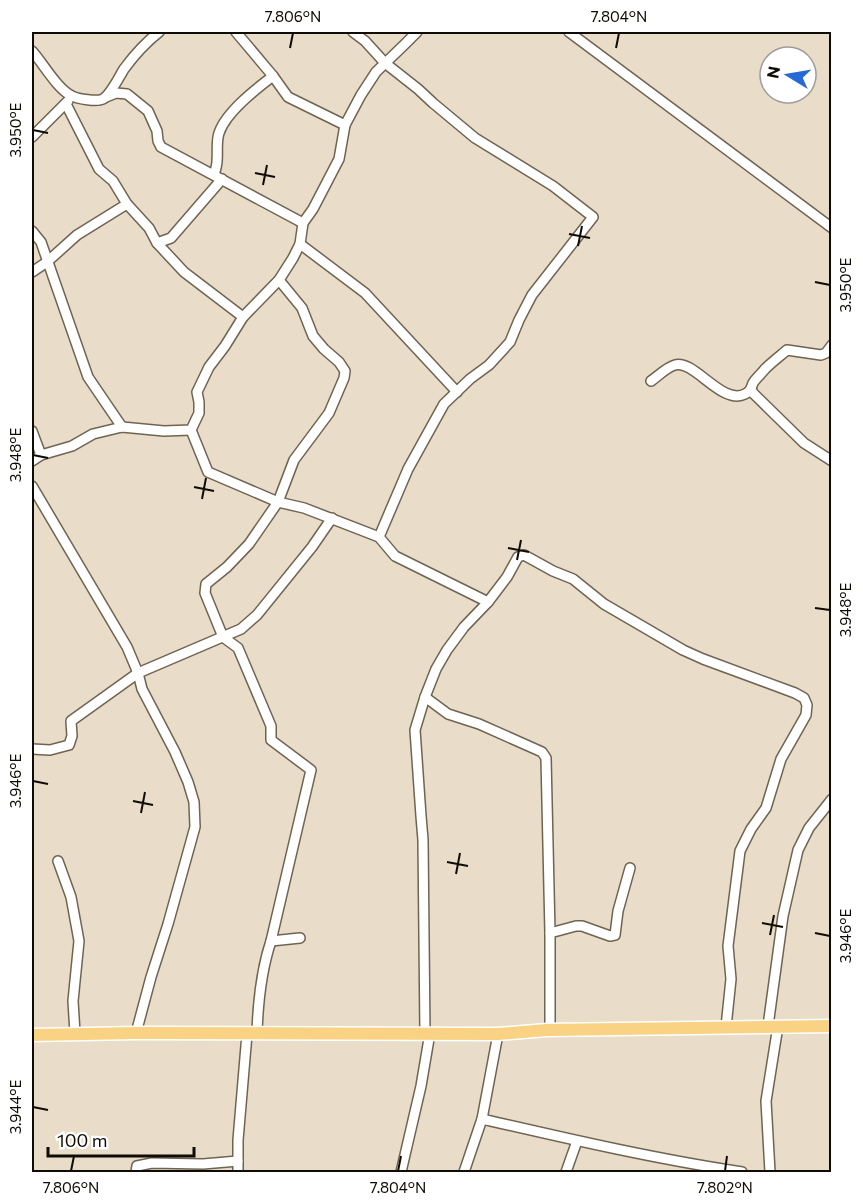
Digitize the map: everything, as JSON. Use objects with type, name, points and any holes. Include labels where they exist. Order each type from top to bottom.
[{"type":"main road","points":[[32,1035],[75,1033],[498,1034],[550,1030],[831,1026]]},
{"type":"street","points":[[106,97],[142,45],[159,32]]},
{"type":"street","points":[[236,32],[273,76],[288,98],[345,125]]},
{"type":"street","points":[[352,32],[385,63],[418,88],[475,138],[553,186],[593,217],[532,295],[510,342],[489,365],[470,379],[444,404],[408,469],[379,537]]},
{"type":"street","points":[[417,32],[376,72],[361,95],[345,125],[339,159],[313,209],[303,223],[300,244],[279,280],[243,317],[209,367],[197,392],[199,413],[191,430],[208,472],[278,502],[304,508],[379,537],[395,556],[489,602]]},
{"type":"street","points":[[569,32],[831,228]]},
{"type":"street","points":[[34,58],[69,100],[99,169],[113,181],[127,204],[149,228],[157,243],[184,272],[243,317]]},
{"type":"street","points":[[157,243],[171,238],[218,177],[218,140],[227,119],[247,97],[273,76]]},
{"type":"street","points":[[32,137],[69,100],[94,101],[116,93],[127,94],[148,111],[161,147],[303,223]]},
{"type":"street","points":[[32,272],[47,262],[77,235],[127,204]]},
{"type":"street","points":[[32,231],[41,242],[88,377],[122,428]]},
{"type":"street","points":[[300,244],[365,293],[457,392]]},
{"type":"street","points":[[238,1173],[252,1033],[258,997],[265,958],[271,941],[310,770],[271,740],[271,726],[238,648],[223,638],[205,593],[206,584],[227,567],[249,544],[278,502],[294,460],[329,413],[345,371],[313,336],[302,308],[279,280]]},
{"type":"street","points":[[651,381],[673,365],[679,364],[722,391],[734,396],[743,395],[751,389],[753,383],[768,366],[787,350],[821,355],[826,353],[831,345]]},
{"type":"street","points":[[751,389],[804,443],[831,461]]},
{"type":"street","points":[[32,462],[41,455],[72,446],[93,434],[122,428],[191,430]]},
{"type":"street","points":[[32,431],[41,455]]},
{"type":"street","points":[[32,486],[127,647],[142,689],[175,752],[194,802],[195,828],[136,1033]]},
{"type":"street","points":[[32,749],[50,750],[69,745],[72,736],[71,721],[138,673],[241,629],[257,615],[312,547],[332,518]]},
{"type":"street","points":[[400,1173],[421,1086],[427,1033],[423,840],[416,730],[436,669],[447,650],[489,602],[518,557],[524,555],[573,579],[603,604],[683,650],[804,698],[807,705],[806,715],[782,759],[766,808],[751,828],[740,851],[728,946],[731,979],[726,1027]]},
{"type":"street","points":[[425,698],[448,714],[479,724],[542,752],[546,758],[550,1030]]},
{"type":"street","points":[[770,1173],[766,1101],[783,916],[798,850],[809,828],[831,799]]},
{"type":"street","points":[[58,861],[71,897],[79,941],[73,1001],[75,1033]]},
{"type":"street","points":[[550,933],[582,926],[610,936],[615,935],[618,911],[630,868]]},
{"type":"street","points":[[271,941],[300,938]]},
{"type":"street","points":[[464,1173],[482,1119],[498,1034]]},
{"type":"street","points":[[482,1119],[685,1164],[742,1173]]},
{"type":"street","points":[[566,1173],[577,1141]]},
{"type":"street","points":[[136,1173],[137,1167],[152,1163],[203,1164],[238,1161]]}]
